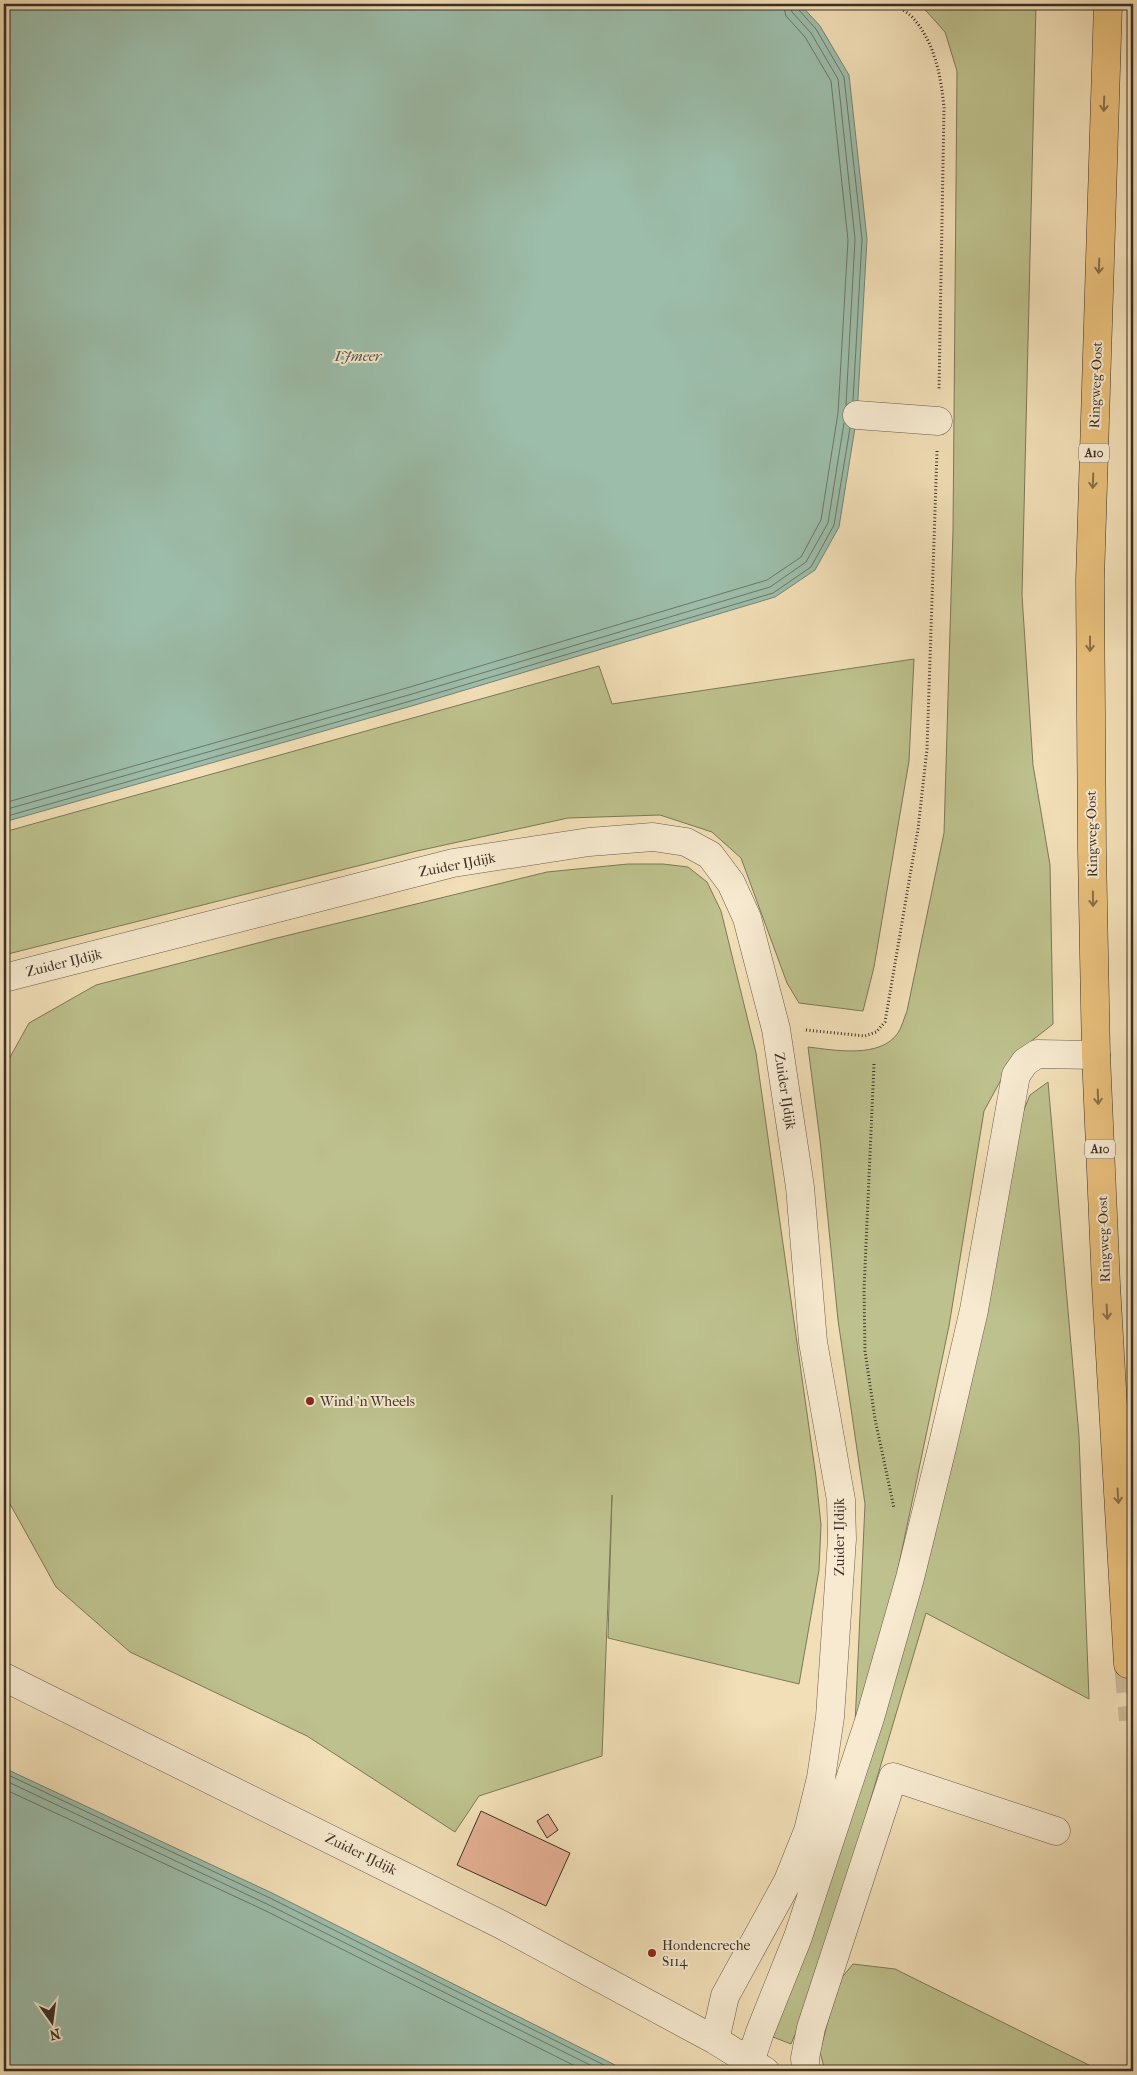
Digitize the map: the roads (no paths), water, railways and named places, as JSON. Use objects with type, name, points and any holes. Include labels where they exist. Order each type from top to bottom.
[{"type":"highway","name":"Ringweg-Oost","points":[[1108,4],[1090,580],[1092,841],[1096,1055],[1110,1361],[1128,1664]]},
{"type":"street","points":[[857,415],[938,421]]},
{"type":"street","name":"Zuider IJdijk","points":[[4,978],[453,863],[589,842],[653,837],[686,842],[710,855],[731,883],[747,918],[776,1029],[800,1187],[813,1342],[841,1500],[842,1539],[830,1717],[821,1778],[808,1831],[788,1881],[725,1996],[714,2040]]},
{"type":"street","points":[[757,2067],[760,2032],[779,1989],[798,1937],[870,1718],[910,1578],[974,1310],[1016,1075],[1025,1062],[1037,1054],[1096,1055]]},
{"type":"street","name":"Zuider IJdijk","points":[[4,1676],[502,1925],[714,2040],[757,2067]]},
{"type":"street","points":[[806,2071],[805,2058],[811,2028],[893,1777],[1056,1832]]},
{"type":"water","name":"IJmeer","points":[[4,4],[800,4],[820,26],[849,75],[867,239],[857,415],[839,527],[815,570],[775,597],[415,705],[4,822]]},
{"type":"water","points":[[4,1768],[272,1893],[627,2071],[4,2071]]},
{"type":"tunnel","points":[[1128,1664],[1133,1720]]},
{"type":"place","name":"Wind 'n Wheels","points":[[310,1401]]},
{"type":"place","name":"Hondencreche S114","points":[[652,1953]]}]
